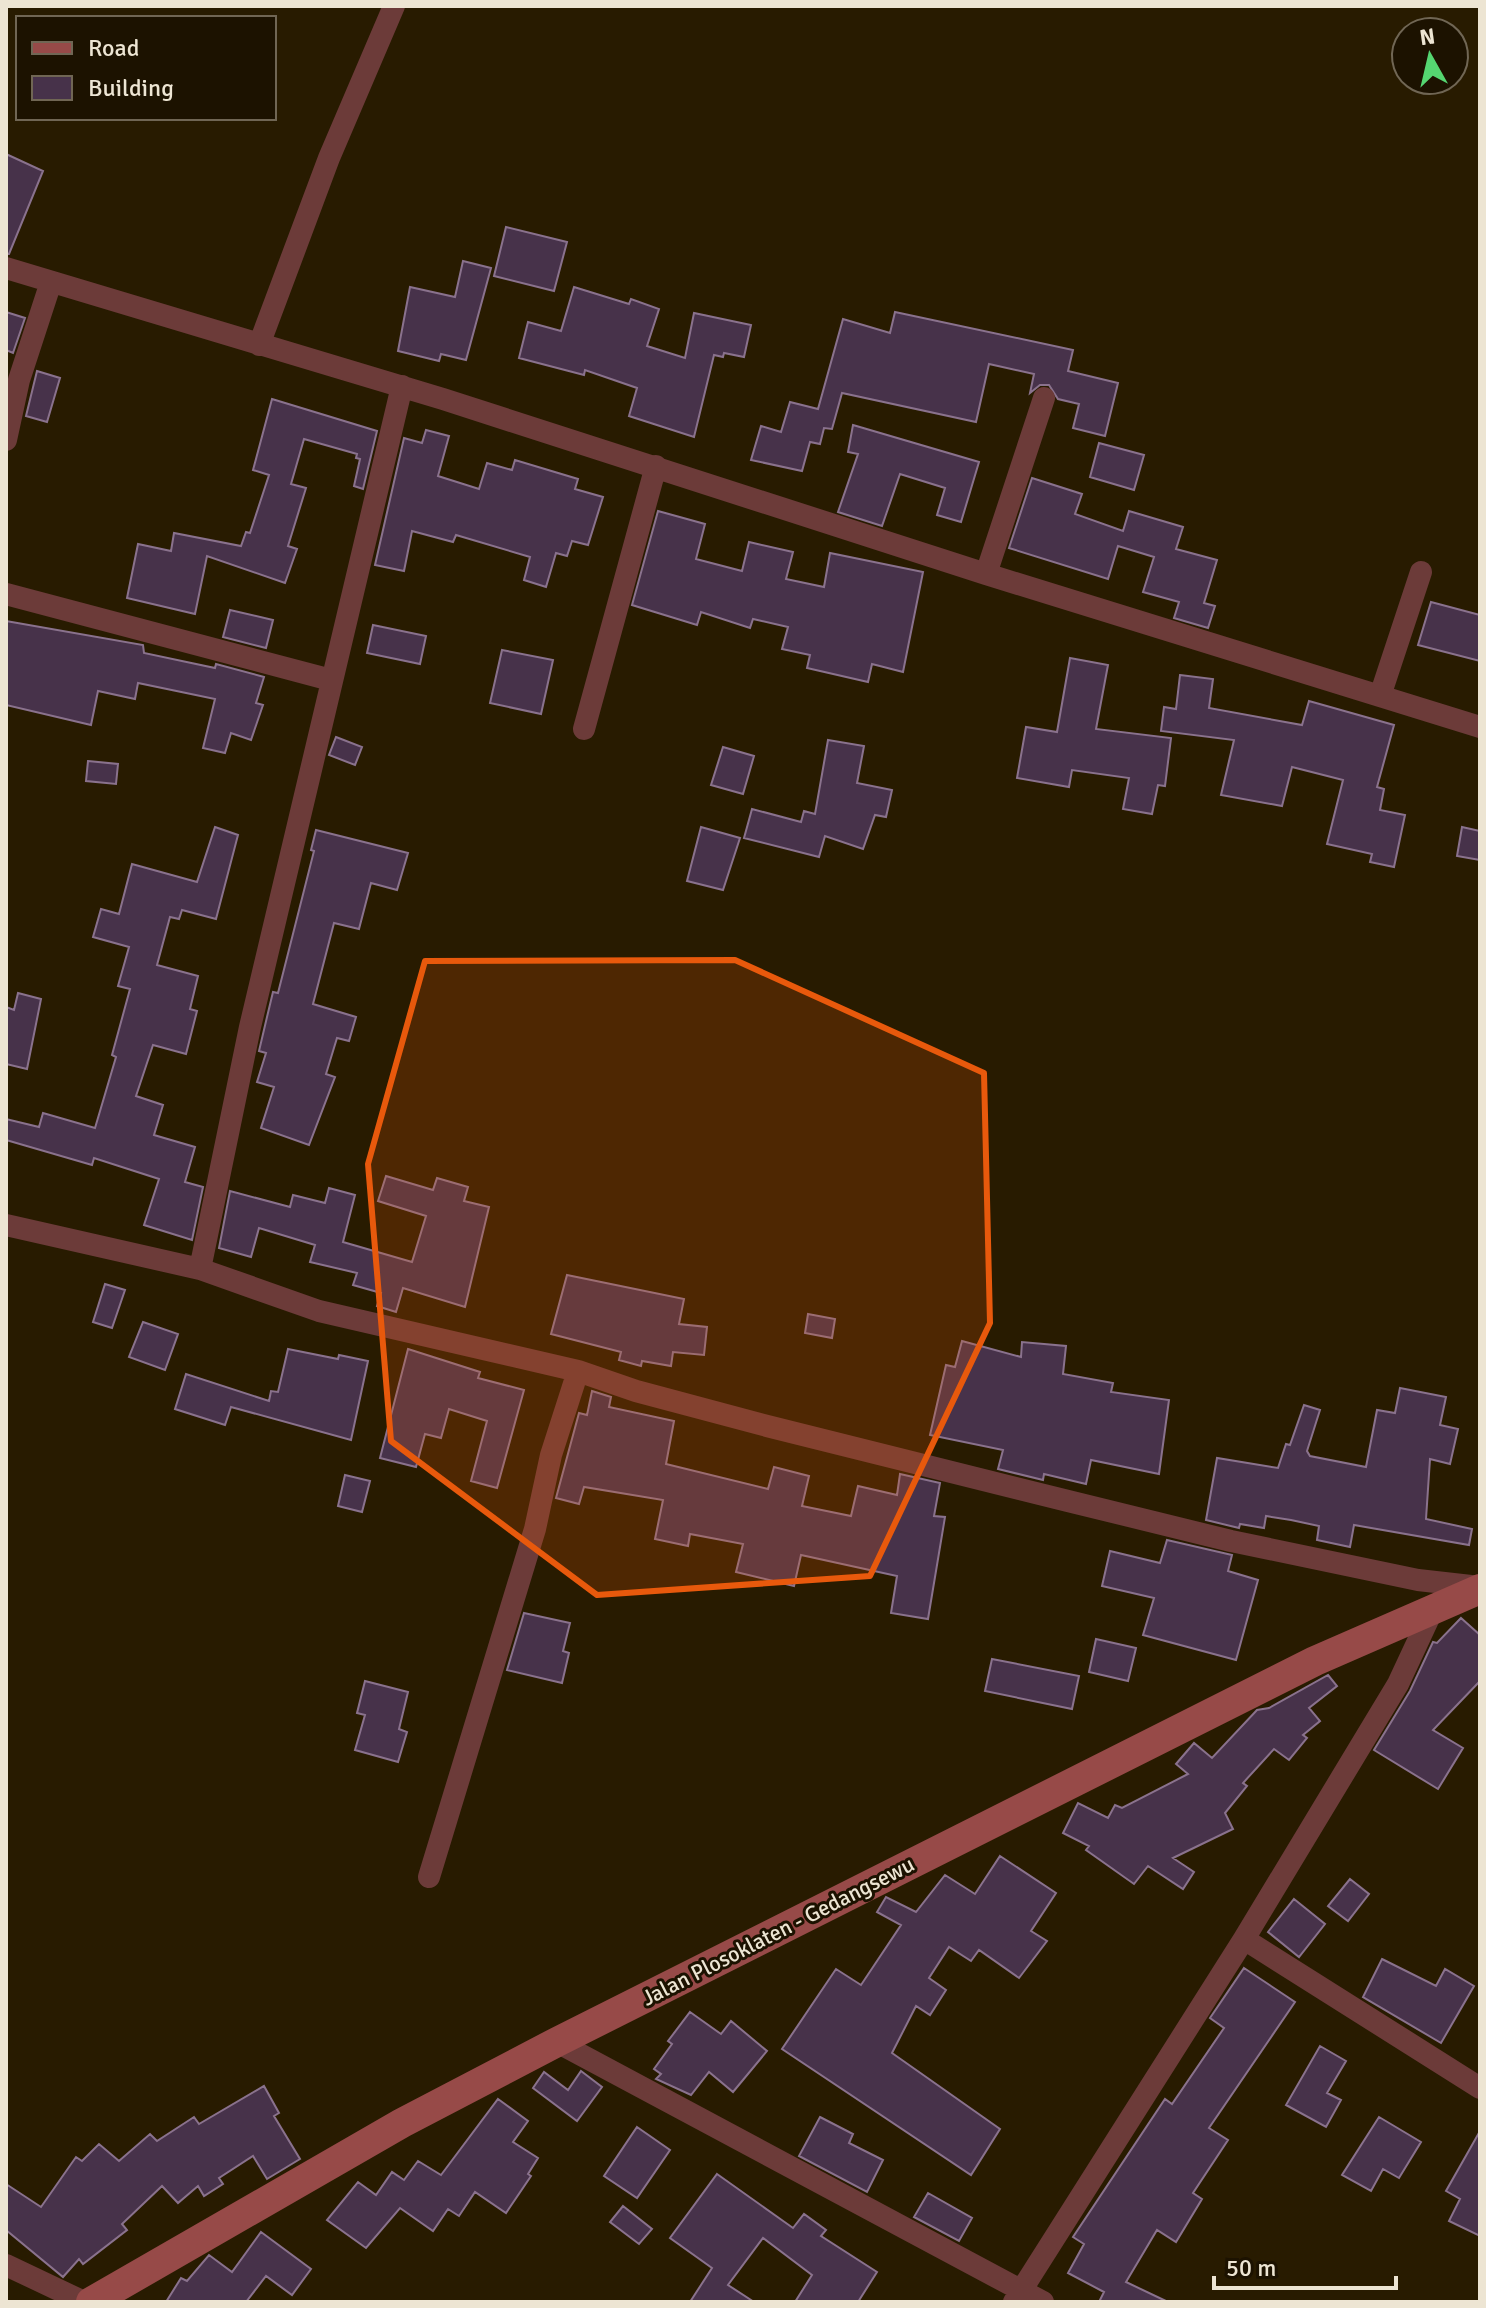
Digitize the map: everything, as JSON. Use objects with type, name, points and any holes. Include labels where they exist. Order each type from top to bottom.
[{"type":"main road","name":"Jalan Plosoklaten - Gedangsewu","points":[[91,2302],[402,2123],[557,2042],[1315,1661],[1480,1588]]},
{"type":"street","points":[[259,345],[329,158],[394,6]]},
{"type":"street","points":[[6,268],[402,386],[986,574],[1480,727]]},
{"type":"street","points":[[6,440],[19,380],[51,282]]},
{"type":"street","points":[[200,1269],[250,1027],[402,386]]},
{"type":"street","points":[[986,574],[1044,398]]},
{"type":"street","points":[[584,729],[656,466]]},
{"type":"street","points":[[1380,696],[1421,572]]},
{"type":"street","points":[[6,594],[331,680]]},
{"type":"street","points":[[6,1225],[200,1269],[319,1311],[578,1371],[636,1391],[767,1426],[1231,1541],[1418,1580],[1480,1588]]},
{"type":"street","points":[[429,1877],[486,1680],[535,1529],[551,1455],[578,1371]]},
{"type":"street","points":[[1018,2296],[1244,1939],[1398,1684],[1433,1609]]},
{"type":"street","points":[[1244,1939],[1480,2088]]},
{"type":"street","points":[[557,2042],[1018,2296],[1043,2302]]},
{"type":"street","points":[[6,2265],[84,2302]]},
{"type":"highlighted area","points":[[735,960],[984,1073],[990,1323],[870,1576],[597,1595],[391,1441],[368,1164],[425,961]]},
{"type":"building","points":[[6,154],[43,171],[9,254],[6,254]]},
{"type":"building","points":[[506,227],[567,242],[554,291],[494,276]]},
{"type":"building","points":[[463,261],[491,268],[466,360],[441,354],[439,361],[398,351],[410,287],[455,297]]},
{"type":"building","points":[[574,287],[629,304],[631,299],[659,309],[647,346],[685,358],[694,313],[751,325],[744,357],[724,353],[723,357],[714,355],[694,437],[629,416],[637,388],[585,370],[584,375],[519,358],[528,322],[561,331]]},
{"type":"building","points":[[6,312],[25,318],[13,353],[6,350]]},
{"type":"building","points":[[895,312],[1073,350],[1068,371],[1118,383],[1105,436],[1073,428],[1079,404],[1058,399],[1049,385],[1040,385],[1030,393],[1034,374],[989,364],[976,422],[842,393],[832,429],[824,428],[820,444],[810,442],[802,471],[751,460],[761,426],[781,432],[790,402],[818,409],[843,319],[890,333]]},
{"type":"building","points":[[37,371],[60,378],[47,422],[26,416]]},
{"type":"building","points":[[272,399],[377,431],[363,489],[354,486],[360,459],[356,458],[357,454],[304,439],[291,484],[306,488],[288,546],[297,549],[285,583],[207,556],[195,614],[127,598],[138,544],[171,551],[174,533],[241,546],[246,532],[250,533],[269,475],[253,470]]},
{"type":"building","points":[[853,425],[979,462],[961,522],[937,515],[945,488],[900,474],[882,526],[838,512],[858,454],[848,452]]},
{"type":"building","points":[[426,430],[449,436],[438,476],[479,489],[487,463],[512,470],[515,460],[578,479],[575,489],[603,497],[588,545],[572,541],[567,556],[556,553],[546,587],[524,580],[530,557],[456,535],[453,542],[412,531],[404,571],[375,565],[404,438],[422,443]]},
{"type":"building","points":[[1099,443],[1144,455],[1134,490],[1090,477]]},
{"type":"building","points":[[1032,478],[1082,494],[1075,514],[1123,531],[1129,511],[1183,527],[1176,549],[1217,560],[1204,603],[1215,606],[1208,628],[1174,618],[1179,602],[1143,592],[1154,557],[1118,546],[1108,579],[1009,548]]},
{"type":"building","points":[[658,511],[705,524],[696,559],[742,571],[749,542],[793,552],[786,579],[824,587],[830,553],[923,572],[903,672],[872,664],[868,682],[807,668],[810,655],[782,649],[788,627],[753,619],[750,628],[701,612],[697,625],[632,605]]},
{"type":"building","points":[[1431,602],[1480,615],[1480,661],[1418,645]]},
{"type":"building","points":[[230,610],[273,620],[266,648],[223,637]]},
{"type":"building","points":[[6,621],[143,645],[144,653],[215,668],[216,664],[264,677],[256,703],[263,705],[251,740],[231,733],[225,753],[203,748],[215,699],[138,683],[135,699],[98,691],[91,725],[6,705]]},
{"type":"building","points":[[373,625],[426,636],[420,664],[367,653]]},
{"type":"building","points":[[502,650],[553,660],[541,714],[490,703]]},
{"type":"building","points":[[1070,658],[1108,665],[1096,729],[1171,738],[1165,786],[1158,785],[1152,814],[1123,809],[1129,778],[1072,770],[1069,787],[1017,778],[1026,727],[1057,732]]},
{"type":"building","points":[[1180,675],[1213,679],[1209,708],[1302,725],[1309,701],[1394,725],[1377,787],[1384,789],[1380,810],[1405,815],[1394,867],[1370,862],[1372,854],[1327,844],[1343,780],[1292,767],[1282,806],[1221,795],[1234,740],[1161,731],[1164,707],[1176,709]]},
{"type":"building","points":[[336,737],[362,747],[355,765],[329,755]]},
{"type":"building","points":[[828,740],[864,746],[857,783],[892,790],[886,817],[875,815],[863,849],[825,836],[819,857],[744,838],[752,809],[801,822],[804,811],[815,814]]},
{"type":"building","points":[[723,747],[754,756],[743,794],[711,785]]},
{"type":"building","points":[[88,761],[118,764],[116,784],[86,781]]},
{"type":"building","points":[[215,827],[238,835],[216,919],[182,910],[179,919],[170,917],[157,965],[198,976],[190,1009],[197,1011],[186,1054],[153,1045],[136,1096],[163,1105],[154,1135],[195,1147],[185,1182],[203,1187],[192,1240],[144,1225],[159,1179],[94,1158],[92,1165],[6,1140],[6,1119],[39,1127],[43,1113],[95,1128],[116,1057],[112,1055],[130,989],[118,986],[129,947],[93,937],[101,909],[119,914],[132,864],[197,882]]},
{"type":"building","points":[[701,827],[740,838],[723,890],[687,881]]},
{"type":"building","points":[[1462,827],[1480,831],[1480,860],[1457,856]]},
{"type":"building","points":[[316,830],[408,853],[397,890],[371,883],[359,929],[334,923],[313,1004],[356,1017],[349,1041],[337,1038],[326,1074],[335,1077],[309,1145],[261,1128],[274,1087],[257,1082],[266,1053],[259,1051],[273,992],[278,993],[314,851],[311,850]]},
{"type":"building","points":[[18,993],[41,999],[27,1069],[6,1064],[6,1007],[14,1010]]},
{"type":"building","points":[[386,1176],[433,1190],[437,1178],[468,1187],[464,1201],[489,1207],[465,1307],[403,1288],[396,1312],[377,1306],[381,1293],[353,1285],[357,1273],[310,1262],[315,1245],[259,1228],[251,1257],[219,1248],[230,1191],[290,1207],[293,1195],[325,1203],[329,1188],[355,1195],[343,1242],[412,1262],[426,1216],[378,1201]]},
{"type":"building","points":[[567,1275],[684,1299],[679,1324],[707,1327],[704,1355],[673,1352],[671,1366],[642,1361],[641,1366],[619,1360],[621,1352],[551,1334]]},
{"type":"building","points":[[105,1284],[125,1290],[112,1328],[93,1322]]},
{"type":"building","points":[[808,1314],[835,1319],[832,1338],[805,1333]]},
{"type":"building","points":[[143,1322],[178,1334],[165,1370],[129,1357]]},
{"type":"building","points":[[962,1341],[1021,1357],[1022,1342],[1066,1346],[1063,1374],[1113,1383],[1111,1392],[1169,1400],[1159,1474],[1091,1460],[1086,1484],[1044,1474],[1043,1480],[998,1469],[1003,1450],[930,1435],[946,1365],[955,1367]]},
{"type":"building","points":[[288,1349],[338,1359],[339,1355],[368,1361],[351,1440],[231,1407],[225,1425],[175,1409],[186,1374],[269,1401],[271,1391],[278,1392]]},
{"type":"building","points":[[408,1349],[480,1372],[478,1378],[524,1390],[497,1488],[471,1481],[487,1421],[449,1409],[441,1438],[425,1434],[416,1467],[380,1458]]},
{"type":"building","points":[[1400,1388],[1446,1397],[1440,1425],[1458,1429],[1450,1464],[1430,1459],[1426,1519],[1472,1529],[1469,1545],[1354,1525],[1350,1547],[1317,1540],[1319,1526],[1291,1520],[1266,1516],[1264,1528],[1240,1524],[1239,1528],[1206,1520],[1217,1458],[1278,1468],[1304,1405],[1320,1410],[1307,1451],[1310,1456],[1366,1467],[1377,1410],[1395,1413]]},
{"type":"building","points":[[592,1391],[611,1397],[609,1407],[674,1421],[666,1464],[768,1489],[774,1467],[809,1476],[802,1506],[851,1516],[858,1486],[897,1495],[900,1474],[940,1483],[934,1516],[945,1517],[928,1619],[891,1613],[897,1576],[801,1555],[794,1586],[736,1572],[743,1544],[690,1534],[688,1546],[655,1539],[663,1500],[584,1487],[579,1504],[556,1498],[579,1413],[587,1415]]},
{"type":"building","points":[[345,1475],[370,1481],[362,1512],[338,1506]]},
{"type":"building","points":[[1167,1540],[1232,1555],[1228,1571],[1258,1580],[1236,1660],[1143,1635],[1154,1598],[1102,1586],[1110,1551],[1160,1563]]},
{"type":"building","points":[[524,1613],[570,1623],[563,1651],[569,1653],[562,1683],[507,1670]]},
{"type":"building","points":[[1461,1618],[1480,1635],[1480,1681],[1433,1730],[1463,1748],[1438,1789],[1374,1750],[1410,1691],[1433,1642],[1437,1643]]},
{"type":"building","points":[[1096,1639],[1136,1648],[1128,1681],[1089,1672]]},
{"type":"building","points":[[992,1659],[1079,1676],[1072,1709],[985,1691]]},
{"type":"building","points":[[1328,1675],[1337,1686],[1309,1708],[1320,1721],[1303,1735],[1307,1738],[1289,1760],[1274,1749],[1243,1783],[1247,1786],[1225,1813],[1233,1829],[1173,1858],[1194,1872],[1183,1889],[1148,1866],[1134,1884],[1086,1850],[1089,1846],[1063,1833],[1078,1803],[1108,1818],[1115,1805],[1122,1808],[1188,1774],[1176,1764],[1194,1743],[1212,1758],[1257,1710],[1269,1708]]},
{"type":"building","points":[[365,1681],[408,1692],[399,1729],[407,1732],[398,1762],[355,1750],[365,1715],[357,1713]]},
{"type":"building","points":[[1000,1856],[1056,1893],[1031,1931],[1047,1941],[1019,1978],[979,1950],[971,1961],[949,1947],[929,1978],[946,1990],[930,2015],[916,2006],[892,2053],[1000,2129],[971,2175],[782,2049],[836,1969],[861,1985],[901,1925],[877,1912],[886,1897],[916,1912],[945,1875],[975,1894]]},
{"type":"building","points":[[1350,1879],[1369,1894],[1348,1921],[1328,1906]]},
{"type":"building","points":[[1294,1899],[1325,1924],[1299,1957],[1268,1932]]},
{"type":"building","points":[[1382,1959],[1436,1986],[1445,1969],[1474,1986],[1441,2043],[1363,1997]]},
{"type":"building","points":[[1244,1968],[1295,2002],[1209,2128],[1228,2140],[1193,2193],[1202,2199],[1176,2242],[1157,2230],[1126,2282],[1168,2302],[1099,2302],[1104,2292],[1068,2273],[1084,2244],[1073,2237],[1165,2099],[1172,2104],[1224,2028],[1210,2018]]},
{"type":"building","points":[[690,2012],[721,2034],[731,2021],[767,2051],[733,2092],[709,2072],[691,2095],[656,2079],[661,2074],[654,2069],[672,2044],[668,2041]]},
{"type":"building","points":[[1320,2046],[1346,2061],[1327,2093],[1341,2100],[1326,2127],[1286,2105]]},
{"type":"building","points":[[581,2071],[602,2087],[577,2121],[533,2088],[544,2072],[568,2090]]},
{"type":"building","points":[[264,2086],[279,2113],[274,2116],[300,2159],[267,2179],[253,2156],[219,2178],[223,2184],[204,2196],[198,2186],[178,2203],[162,2186],[122,2224],[127,2230],[83,2264],[79,2259],[63,2277],[6,2230],[6,2184],[41,2207],[76,2157],[82,2161],[99,2144],[119,2161],[150,2134],[157,2141],[194,2117],[199,2124]]},
{"type":"building","points":[[498,2099],[528,2121],[513,2142],[538,2158],[528,2174],[531,2176],[506,2213],[475,2192],[459,2216],[448,2209],[433,2231],[400,2208],[366,2248],[327,2220],[358,2182],[376,2195],[392,2172],[404,2180],[418,2161],[441,2175]]},
{"type":"building","points":[[820,2117],[853,2134],[849,2143],[883,2160],[867,2192],[799,2156]]},
{"type":"building","points":[[1379,2117],[1421,2142],[1399,2178],[1383,2169],[1371,2191],[1342,2175]]},
{"type":"building","points":[[637,2127],[670,2150],[637,2198],[604,2176]]},
{"type":"building","points":[[1480,2131],[1480,2236],[1449,2221],[1460,2199],[1446,2191]]},
{"type":"building","points":[[717,2174],[793,2228],[804,2214],[826,2230],[821,2236],[877,2272],[858,2302],[795,2302],[812,2275],[763,2238],[728,2285],[754,2302],[690,2302],[712,2268],[670,2238]]},
{"type":"building","points":[[928,2193],[972,2218],[959,2241],[914,2217]]},
{"type":"building","points":[[623,2206],[652,2229],[639,2244],[610,2222]]},
{"type":"building","points":[[261,2232],[311,2269],[292,2295],[266,2276],[246,2302],[166,2302],[181,2278],[187,2281],[209,2255],[232,2272]]}]
